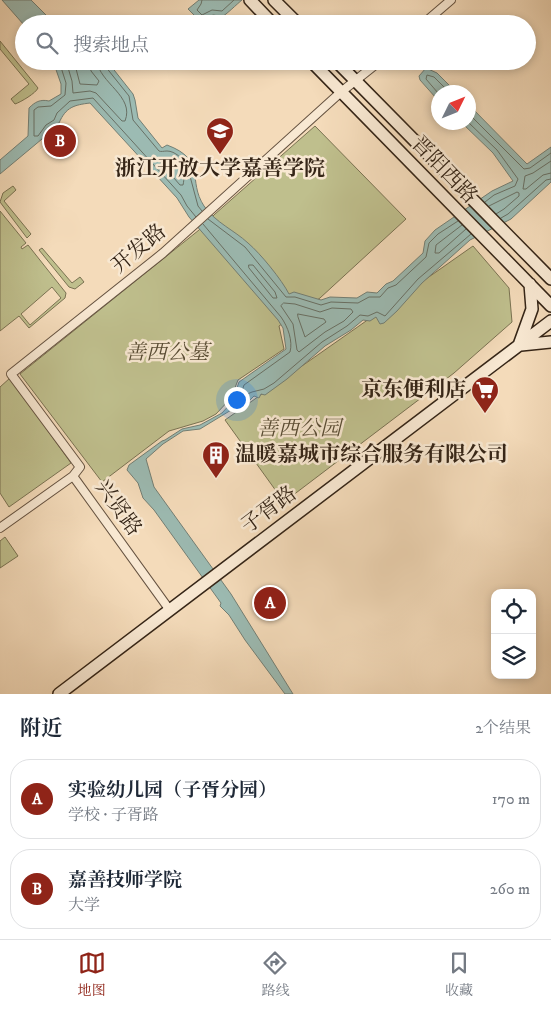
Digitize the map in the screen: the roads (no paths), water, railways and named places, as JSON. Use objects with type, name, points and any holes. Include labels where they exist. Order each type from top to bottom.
[{"type":"main road","points":[[274,0],[289,15]]},
{"type":"main road","points":[[252,2],[264,15]]},
{"type":"main road","name":"晋阳西路","points":[[320,70],[551,306]]},
{"type":"main road","name":"晋阳西路","points":[[345,70],[506,234],[549,274]]},
{"type":"main road","points":[[530,284],[532,309],[519,345],[551,342]]},
{"type":"main road","name":"子胥路","points":[[59,694],[551,321]]},
{"type":"street","points":[[434,15],[451,0]]},
{"type":"street","name":"开发路","points":[[73,476],[80,467],[11,374],[164,253],[341,92],[369,70]]},
{"type":"street","name":"兴贤路","points":[[0,528],[73,476],[169,609]]},
{"type":"water","points":[[2,0],[31,0],[46,15],[15,15]]},
{"type":"water","points":[[199,0],[242,0],[224,15],[194,15],[188,9]]},
{"type":"water","points":[[56,70],[114,70],[133,94],[138,118],[162,148],[167,145],[179,151],[192,164],[199,197],[209,212],[253,247],[276,274],[289,294],[294,292],[321,300],[330,297],[357,298],[367,292],[377,293],[423,253],[425,241],[435,230],[492,191],[513,181],[493,153],[469,130],[476,130],[476,112],[527,164],[551,147],[551,182],[511,219],[470,240],[422,283],[384,323],[380,324],[376,317],[370,321],[363,320],[325,346],[287,379],[265,395],[261,394],[259,398],[254,396],[248,402],[246,401],[200,429],[183,431],[163,444],[146,459],[154,487],[231,594],[293,694],[285,694],[229,615],[220,606],[221,603],[154,510],[143,498],[138,483],[127,470],[129,465],[182,429],[200,425],[222,413],[232,402],[239,382],[286,349],[283,328],[189,217],[177,198],[90,103],[75,106],[68,110],[59,123],[50,129],[42,139],[0,174],[0,160],[28,136],[29,108],[38,101],[49,101],[61,94],[61,84]]},
{"type":"water","points":[[424,70],[430,70],[437,73],[449,85],[431,85],[431,92],[420,80],[419,76]]},
{"type":"place","name":"嘉善技师学院","points":[[60,141]]},
{"type":"place","name":"浙江开放大学嘉善学院","points":[[220,155]]},
{"type":"place","name":"京东便利店","points":[[485,414]]},
{"type":"place","name":"温暖嘉城市综合服务有限公司","points":[[216,479]]},
{"type":"place","name":"实验幼儿园（子胥分园）","points":[[270,603]]},
{"type":"park label","name":"善西公墓","points":[[167,353]]},
{"type":"park label","name":"善西公园","points":[[299,429]]}]
